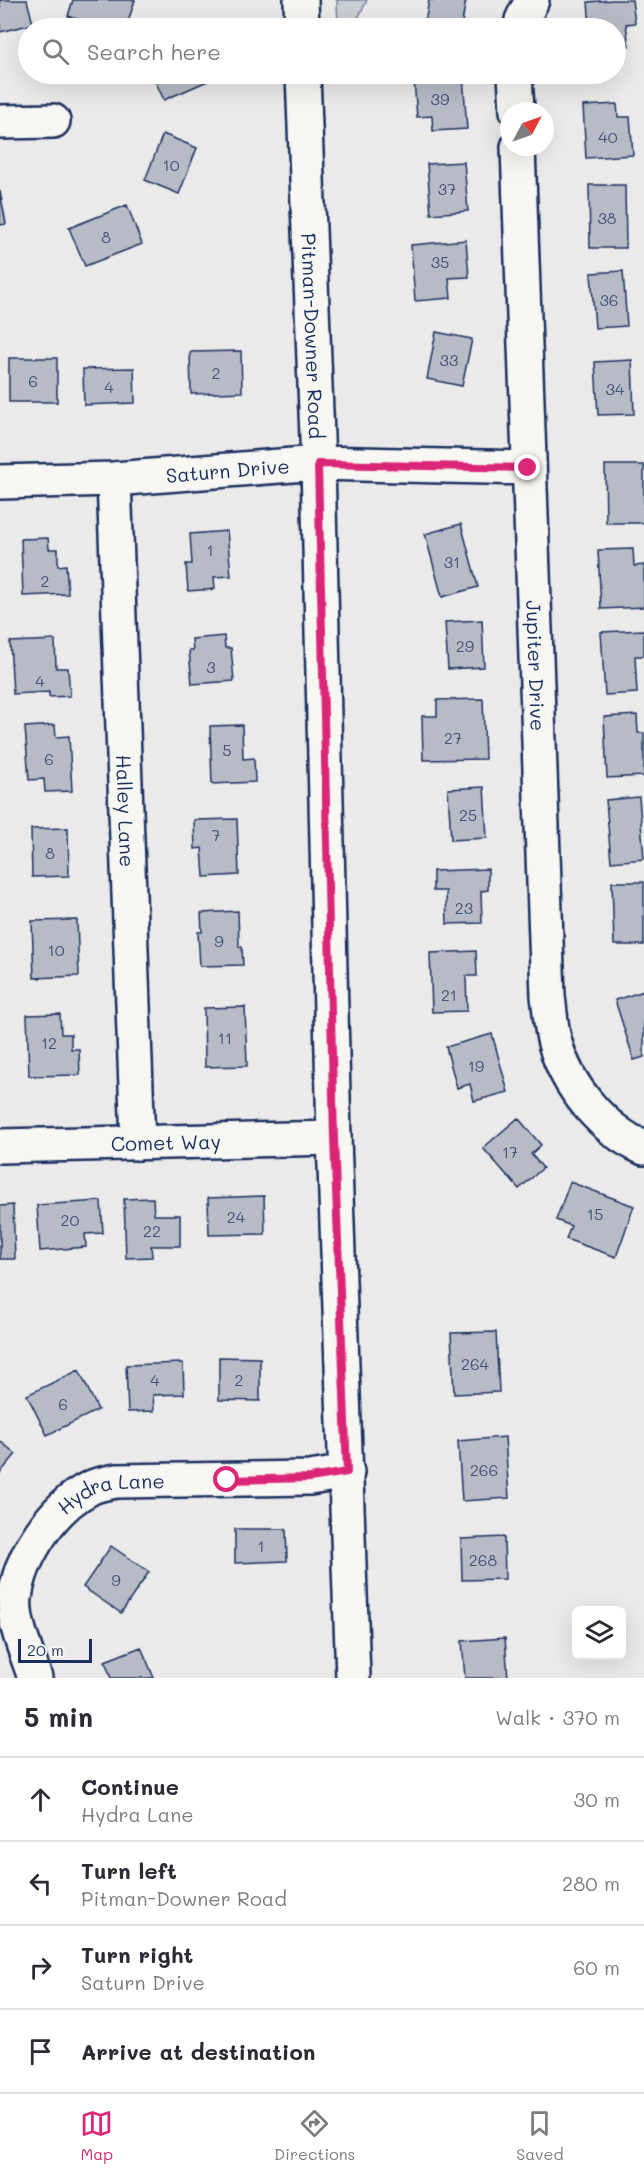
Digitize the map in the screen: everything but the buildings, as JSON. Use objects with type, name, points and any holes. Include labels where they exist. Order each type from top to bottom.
[{"type":"street","points":[[301,0],[302,18]]},
{"type":"street","points":[[523,18],[532,0]]},
{"type":"street","name":"Pitman-Downer Road","points":[[303,84],[318,464],[334,1138],[353,1678]]},
{"type":"street","points":[[516,84],[517,102]]},
{"type":"street","points":[[0,122],[53,121]]},
{"type":"street","name":"Jupiter Drive","points":[[518,156],[548,985],[555,1043],[573,1084],[599,1116],[614,1131],[644,1148]]},
{"type":"street","name":"Saturn Drive","points":[[0,482],[114,478],[318,464],[528,468]]},
{"type":"street","name":"Halley Lane","points":[[114,478],[138,1143]]},
{"type":"street","name":"Comet Way","points":[[0,1146],[334,1138]]},
{"type":"street","name":"Hydra Lane","points":[[35,1678],[19,1626],[15,1599],[22,1572],[32,1547],[48,1522],[68,1503],[90,1488],[116,1480],[310,1478],[347,1472]]},
{"type":"shaded area","points":[[337,0],[367,0],[358,18],[338,18]]},
{"type":"route","points":[[227,1480],[310,1478],[347,1472],[334,1138],[318,464],[528,468]]}]
